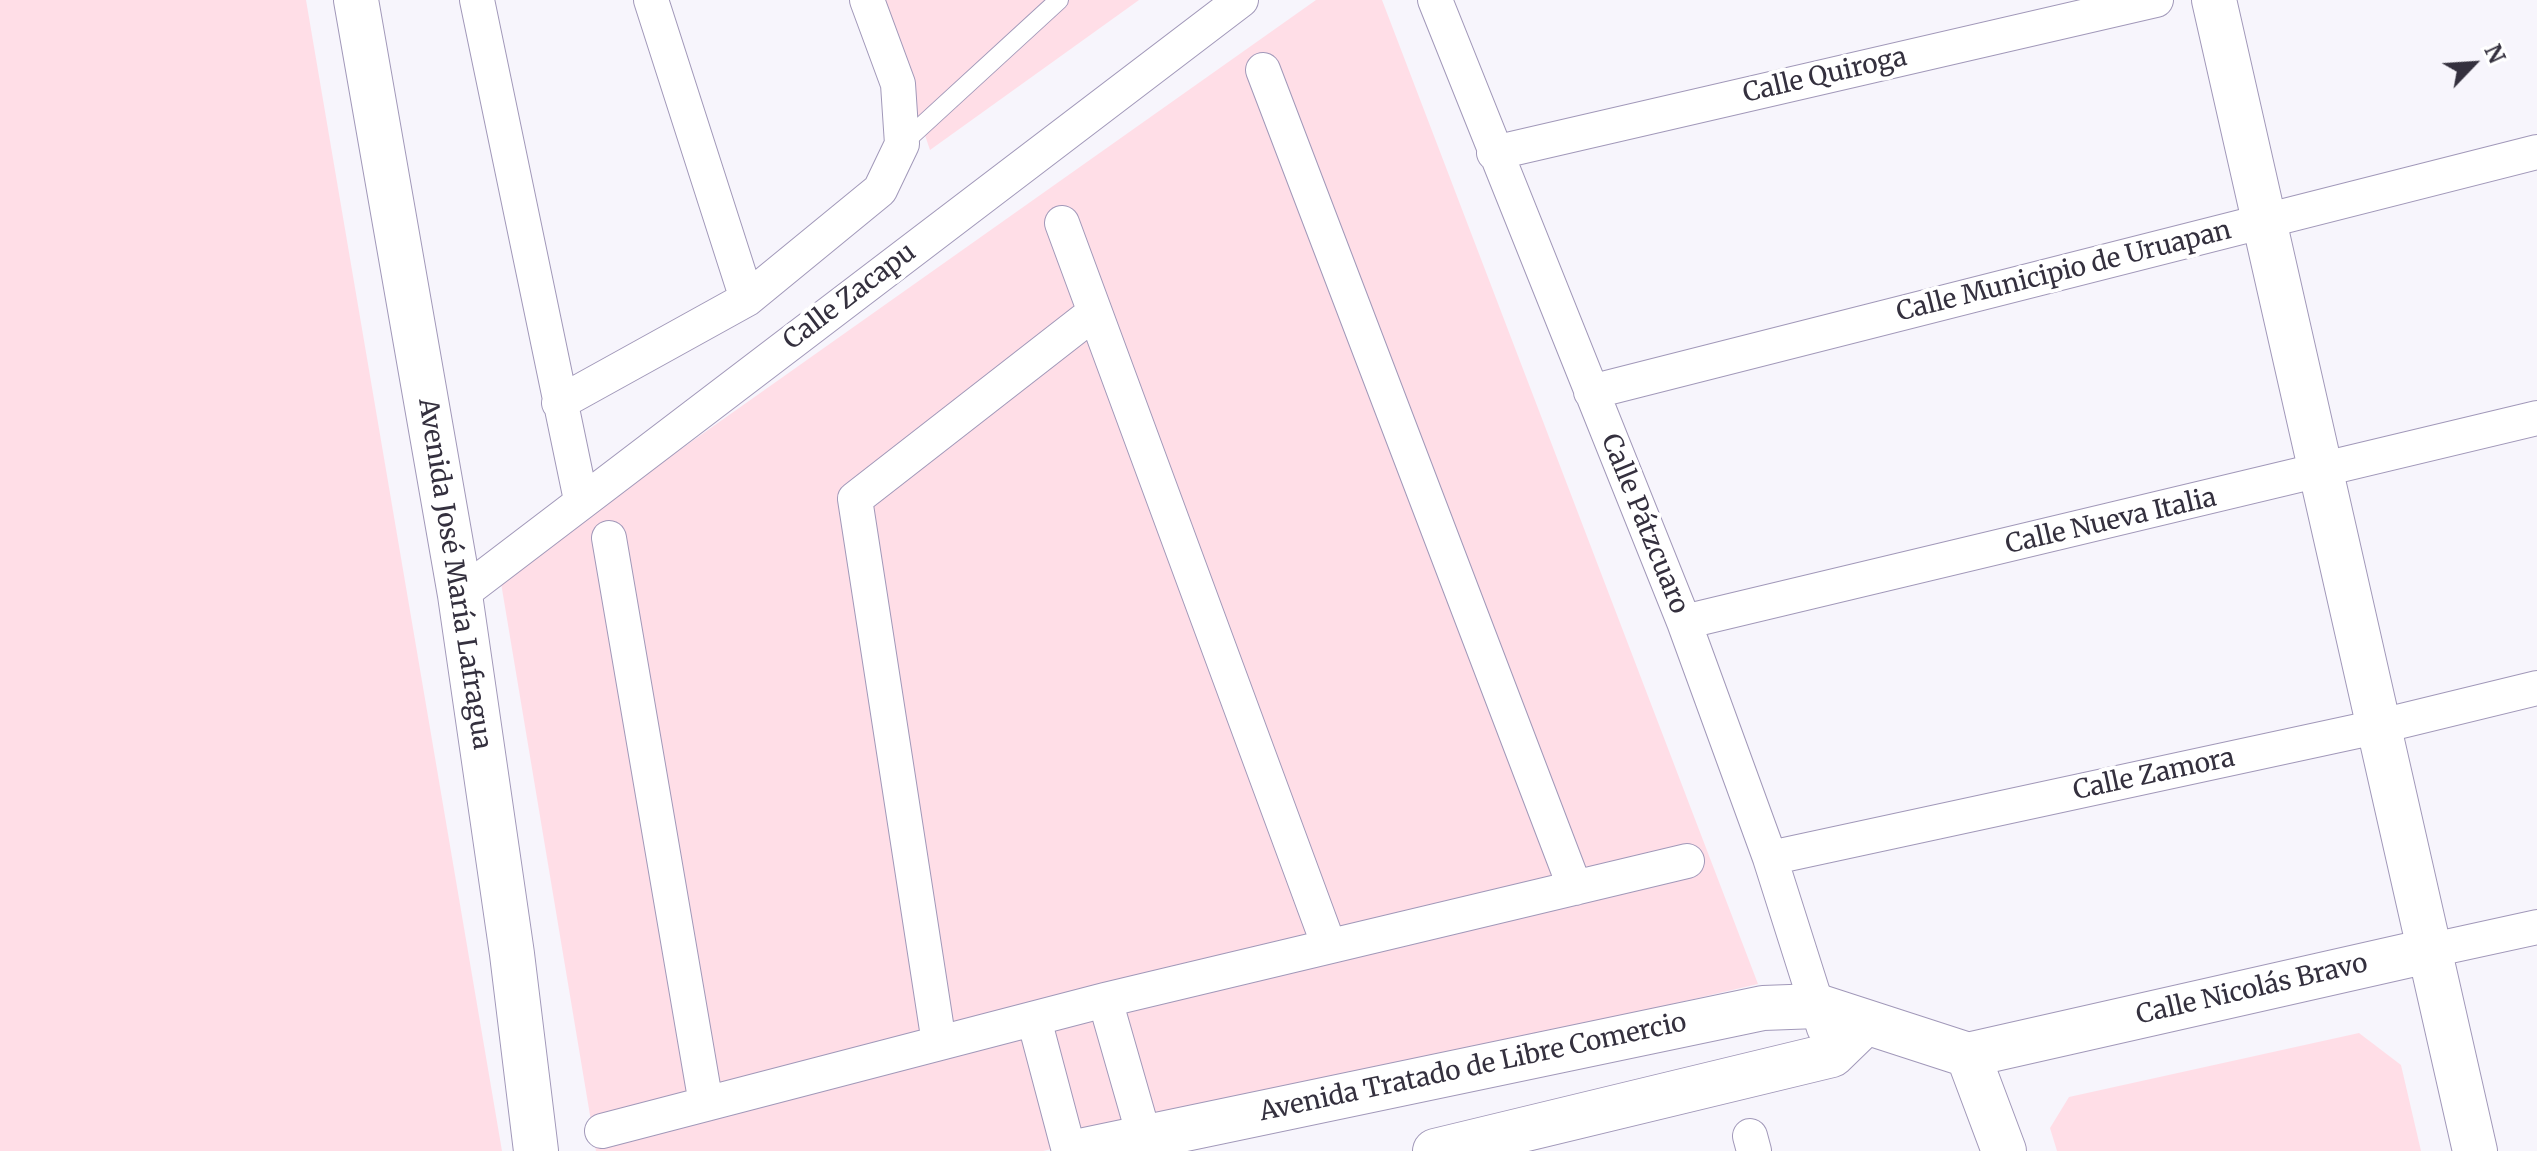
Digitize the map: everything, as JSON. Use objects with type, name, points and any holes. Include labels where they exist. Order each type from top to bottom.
[{"type":"street","name":"Avenida José María Lafragua","points":[[356,0],[460,595],[512,954],[536,1151]]},
{"type":"street","points":[[477,0],[581,500]]},
{"type":"street","points":[[651,0],[747,299]]},
{"type":"street","points":[[559,403],[747,299],[880,190],[902,144],[898,84],[867,0]]},
{"type":"street","name":"Calle Zacapu","points":[[460,595],[1241,0]]},
{"type":"street","name":"Calle Pátzcuaro","points":[[1435,0],[1684,622],[1770,858],[1832,1055]]},
{"type":"street","name":"Calle Quiroga","points":[[1494,153],[2156,0]]},
{"type":"street","points":[[2214,0],[2432,950],[2475,1151]]},
{"type":"street","points":[[1263,70],[1575,888]]},
{"type":"street","name":"Calle Municipio de Uruapan","points":[[1591,392],[2537,152]]},
{"type":"street","points":[[1062,223],[1329,946]]},
{"type":"street","points":[[939,1043],[855,499],[1095,312]]},
{"type":"street","name":"Calle Nueva Italia","points":[[1684,622],[2322,472],[2537,418]]},
{"type":"street","points":[[609,538],[706,1104]]},
{"type":"street","name":"Calle Zamora","points":[[1770,858],[2381,726],[2537,688]]},
{"type":"street","points":[[602,1131],[1105,1000],[1687,861]]},
{"type":"street","name":"Calle Nicolás Bravo","points":[[1968,1055],[2537,927]]},
{"type":"street","points":[[1105,1000],[1126,1086],[1144,1136]]},
{"type":"street","name":"Avenida Tratado de Libre Comercio","points":[[1080,1151],[1763,1008],[1817,1006],[1968,1055]]},
{"type":"street","points":[[1034,1019],[1069,1151]]},
{"type":"street","points":[[1435,1151],[1832,1055],[1865,1023]]},
{"type":"street","points":[[1968,1055],[2004,1151]]},
{"type":"lane","points":[[902,144],[1059,0]]},
{"type":"shaded area","points":[[0,0],[306,0],[502,1151],[0,1151]]},
{"type":"shaded area","points":[[879,0],[1139,0],[930,150]]},
{"type":"shaded area","points":[[1316,0],[1382,0],[1758,984],[1043,1151],[596,1151],[500,577]]},
{"type":"shaded area","points":[[2359,1033],[2401,1065],[2421,1151],[2057,1151],[2050,1128],[2069,1097]]}]
